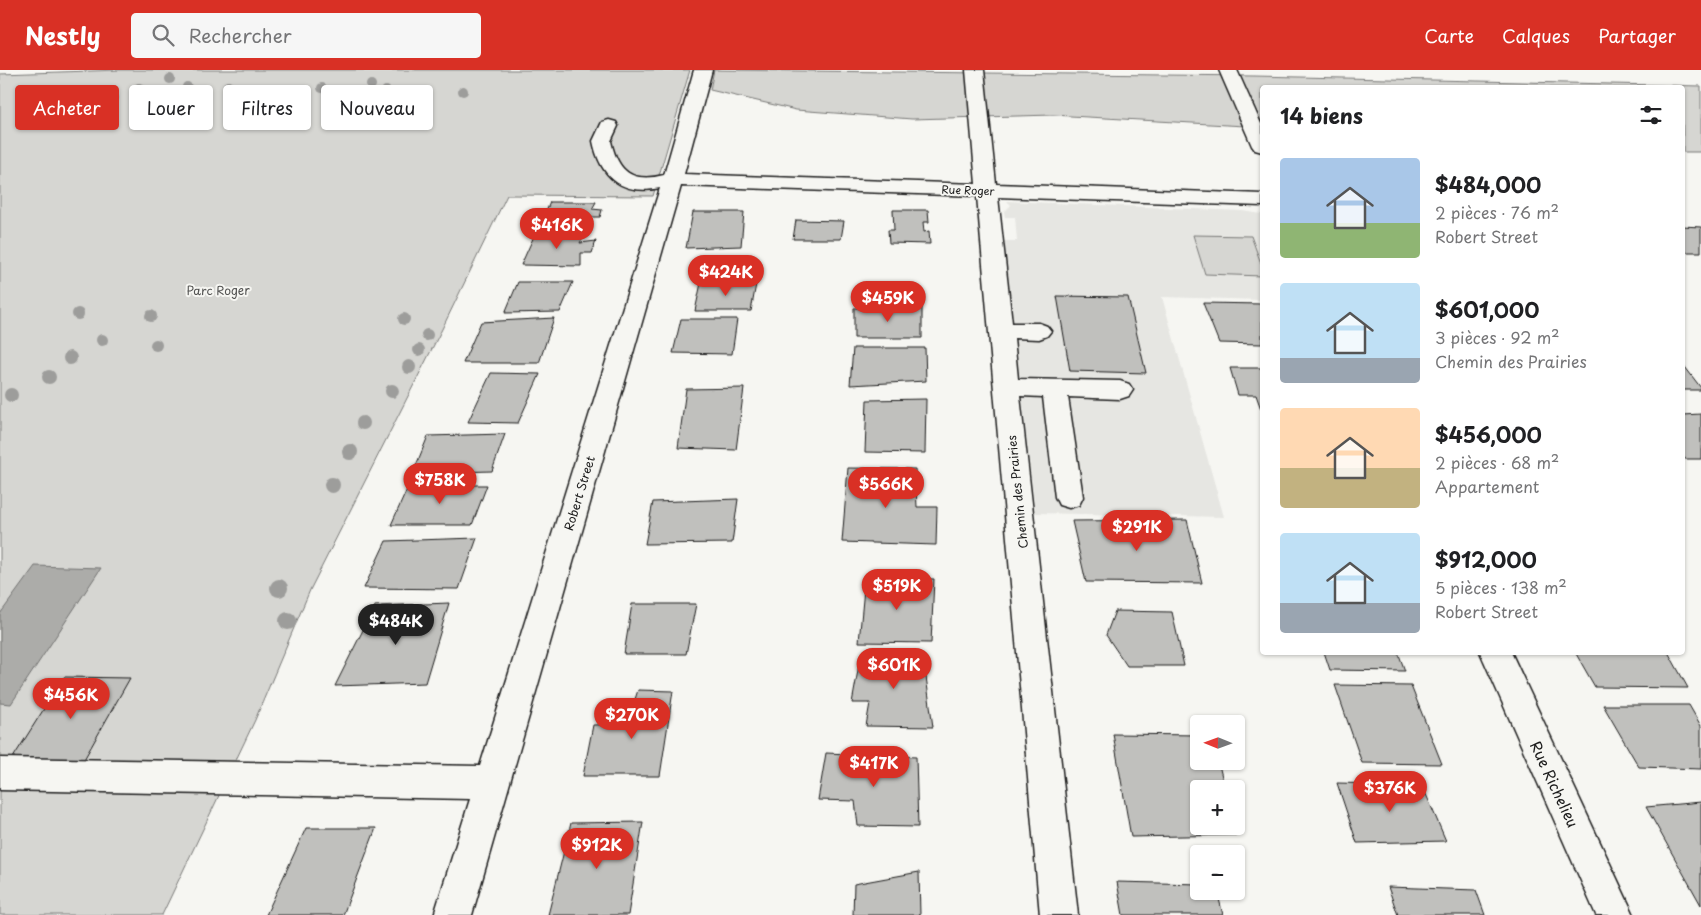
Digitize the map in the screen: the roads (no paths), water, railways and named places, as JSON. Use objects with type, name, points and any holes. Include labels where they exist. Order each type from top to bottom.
[{"type":"street","name":"Robert Street","points":[[453,915],[673,180],[703,70]]},
{"type":"street","name":"Chemin des Prairies","points":[[975,70],[1059,915]]},
{"type":"street","points":[[1228,70],[1260,142]]},
{"type":"street","name":"Rue Roger","points":[[609,126],[602,141],[611,168],[618,177],[648,183],[673,180],[1260,200]]},
{"type":"street","points":[[1001,330],[1040,331]]},
{"type":"street","points":[[1007,387],[1120,390]]},
{"type":"street","points":[[1054,388],[1069,497]]},
{"type":"street","name":"Rue Richelieu","points":[[1496,655],[1615,915]]},
{"type":"street","points":[[0,774],[492,783]]},
{"type":"park label","name":"Parc Roger","points":[[218,290]]}]
